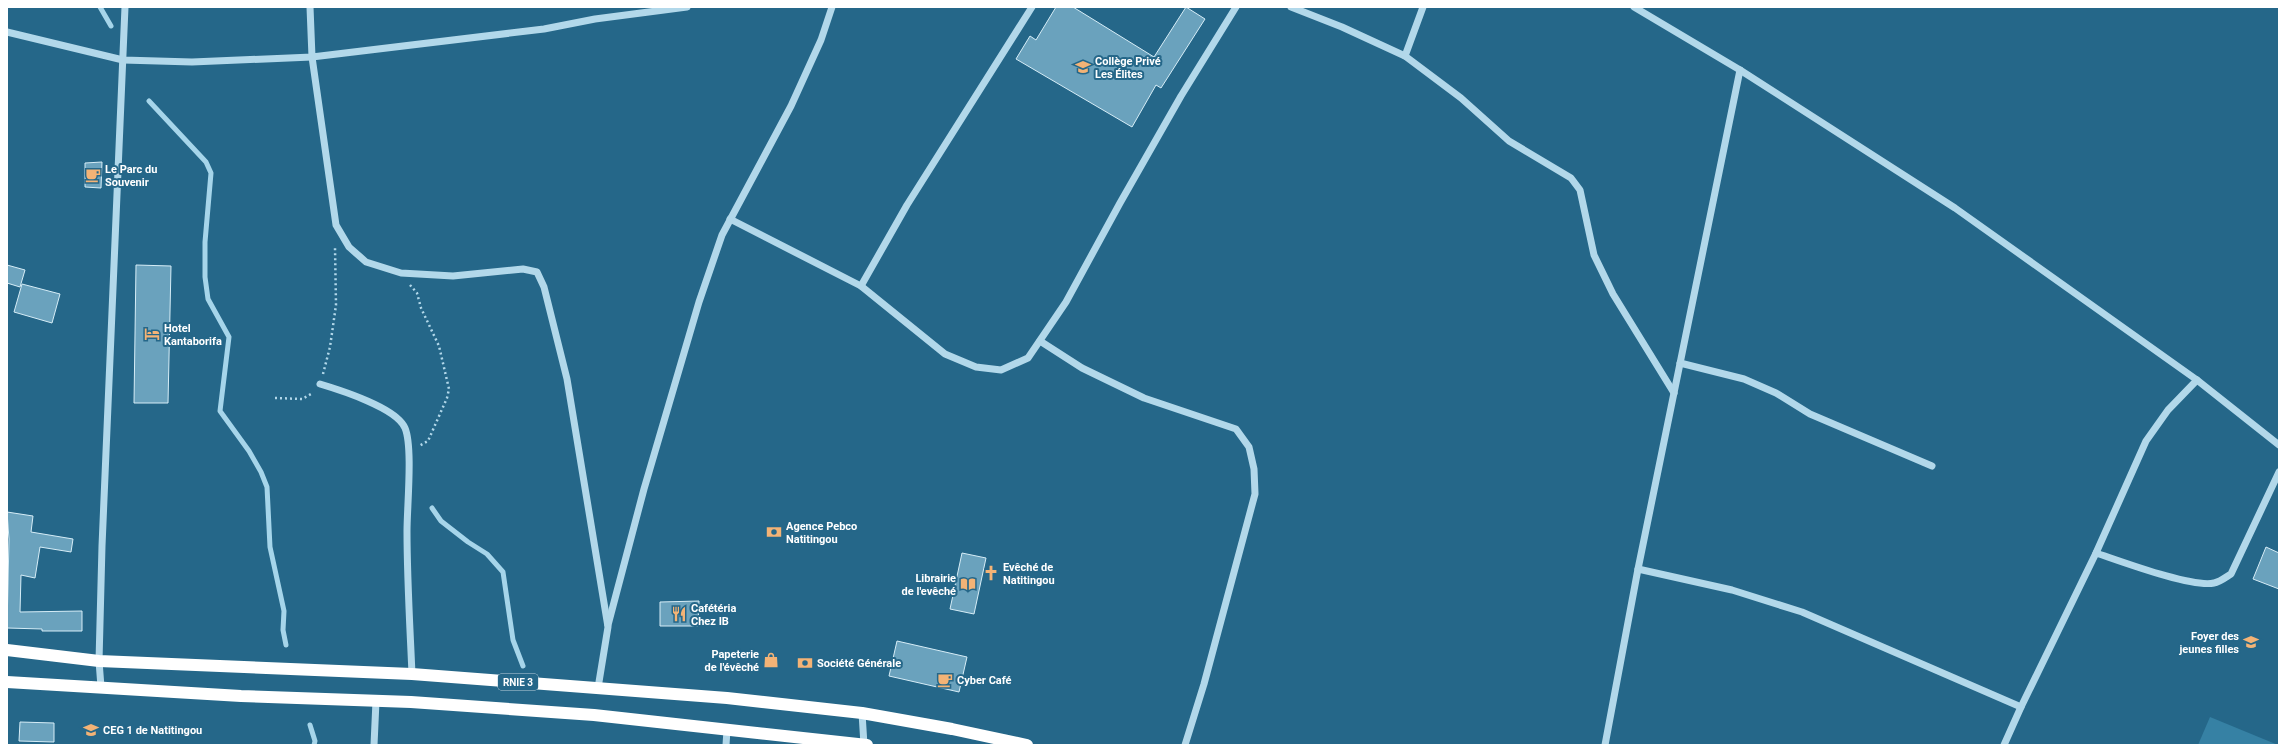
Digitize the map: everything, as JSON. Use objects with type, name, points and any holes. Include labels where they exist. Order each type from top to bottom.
[{"type":"highway","name":"RNIE 3","points":[[7,650],[99,661],[412,674],[727,698],[862,713],[952,729],[1027,745]]},
{"type":"highway","points":[[7,682],[376,701],[594,715],[865,745]]},
{"type":"street","points":[[101,688],[99,661],[111,314],[125,7]]},
{"type":"street","points":[[310,7],[312,56],[336,225],[349,247],[366,262],[401,273],[453,276],[522,269],[537,272],[544,287],[567,379],[608,627]]},
{"type":"street","points":[[7,32],[123,60],[192,62],[312,56],[544,29],[595,19],[687,7]]},
{"type":"street","points":[[598,688],[608,627],[644,489],[699,302],[722,234],[791,106],[821,40],[832,7]]},
{"type":"street","points":[[861,286],[907,204],[1032,7]]},
{"type":"street","points":[[730,219],[861,286],[945,354],[976,367],[1001,370],[1028,358],[1066,302],[1158,136],[1236,7]]},
{"type":"street","points":[[1291,7],[1342,27],[1405,56],[1461,98],[1509,141],[1571,178],[1580,190],[1594,255],[1613,294],[1674,392]]},
{"type":"street","points":[[1405,56],[1423,7]]},
{"type":"street","points":[[1634,7],[1671,27],[1740,70],[1955,208],[2197,380],[2279,445]]},
{"type":"street","points":[[1605,745],[1638,569],[1740,70]]},
{"type":"street","points":[[1040,341],[1082,368],[1144,398],[1236,429],[1249,447],[1254,469],[1255,494],[1204,684],[1185,745]]},
{"type":"street","points":[[1680,364],[1744,378],[1776,393],[1810,414],[1932,466]]},
{"type":"street","points":[[2004,745],[2096,552],[2146,441],[2168,410],[2197,380]]},
{"type":"street","points":[[320,384],[347,392],[390,413],[405,427],[408,453],[407,531],[412,674]]},
{"type":"street","points":[[2096,552],[2166,575],[2195,582],[2214,583],[2230,574],[2279,472]]},
{"type":"street","points":[[1638,569],[1732,590],[1802,612],[2021,707]]},
{"type":"street","points":[[374,745],[376,701]]},
{"type":"street","points":[[862,713],[865,745]]},
{"type":"street","points":[[726,745],[727,730]]},
{"type":"path","points":[[275,398],[302,398],[313,393],[320,384],[330,347],[336,305],[334,276],[336,225]]},
{"type":"path","points":[[401,273],[417,293],[421,308],[439,346],[449,389],[447,398],[428,441],[408,453]]},
{"type":"shaded area","points":[[2210,717],[2278,745],[2198,745]]},
{"type":"building","points":[[1056,7],[1073,7],[1154,57],[1186,7],[1205,19],[1161,88],[1156,85],[1132,127],[1016,59],[1030,36],[1036,40]]},
{"type":"building","name":"Le Parc du Souvenir","points":[[102,162],[101,188],[85,187],[85,163]]},
{"type":"building","points":[[7,265],[25,270],[20,287],[7,283]]},
{"type":"building","name":"Hotel Kantaborifa","points":[[136,265],[171,266],[168,403],[134,403]]},
{"type":"building","points":[[22,284],[60,294],[52,323],[14,312]]},
{"type":"building","points":[[7,512],[33,516],[31,532],[73,539],[71,552],[40,547],[35,578],[21,575],[20,612],[82,611],[82,631],[42,631],[42,629],[7,628],[9,539]]},
{"type":"building","points":[[2266,547],[2279,553],[2279,589],[2253,579]]},
{"type":"building","name":"Librairie de l'evêché","points":[[962,553],[986,558],[974,614],[950,609]]},
{"type":"building","name":"Cafétéria Chez IB","points":[[699,601],[698,626],[660,626],[660,602]]},
{"type":"building","points":[[897,641],[967,657],[959,692],[889,676]]},
{"type":"building","points":[[20,722],[54,723],[54,742],[19,741]]},
{"type":"waterway","points":[[100,7],[111,26]]},
{"type":"waterway","points":[[149,101],[206,162],[211,173],[205,242],[205,277],[208,299],[229,337],[220,411],[249,451],[261,472],[267,487],[270,547],[284,611],[283,630],[286,645]]},
{"type":"waterway","points":[[432,508],[441,521],[468,542],[487,554],[503,572],[513,640],[523,666]]},
{"type":"waterway","points":[[310,725],[315,741],[314,745]]},
{"type":"place","name":"Collège Privé Les Élites","points":[[1083,67]]},
{"type":"place","name":"Le Parc du Souvenir","points":[[93,175]]},
{"type":"place","name":"Hotel Kantaborifa","points":[[152,334]]},
{"type":"place","name":"Agence Pebco Natitingou","points":[[774,532]]},
{"type":"place","name":"Evêché de Natitingou","points":[[991,573]]},
{"type":"place","name":"Librairie de l'evêché","points":[[968,584]]},
{"type":"place","name":"Cafétéria Chez IB","points":[[679,614]]},
{"type":"place","name":"Foyer des jeunes filles","points":[[2251,642]]},
{"type":"place","name":"Papeterie de l'évêché","points":[[771,660]]},
{"type":"place","name":"Société Générale","points":[[805,663]]},
{"type":"place","name":"Cyber Café","points":[[945,680]]},
{"type":"place","name":"CEG 1 de Natitingou","points":[[91,730]]}]
